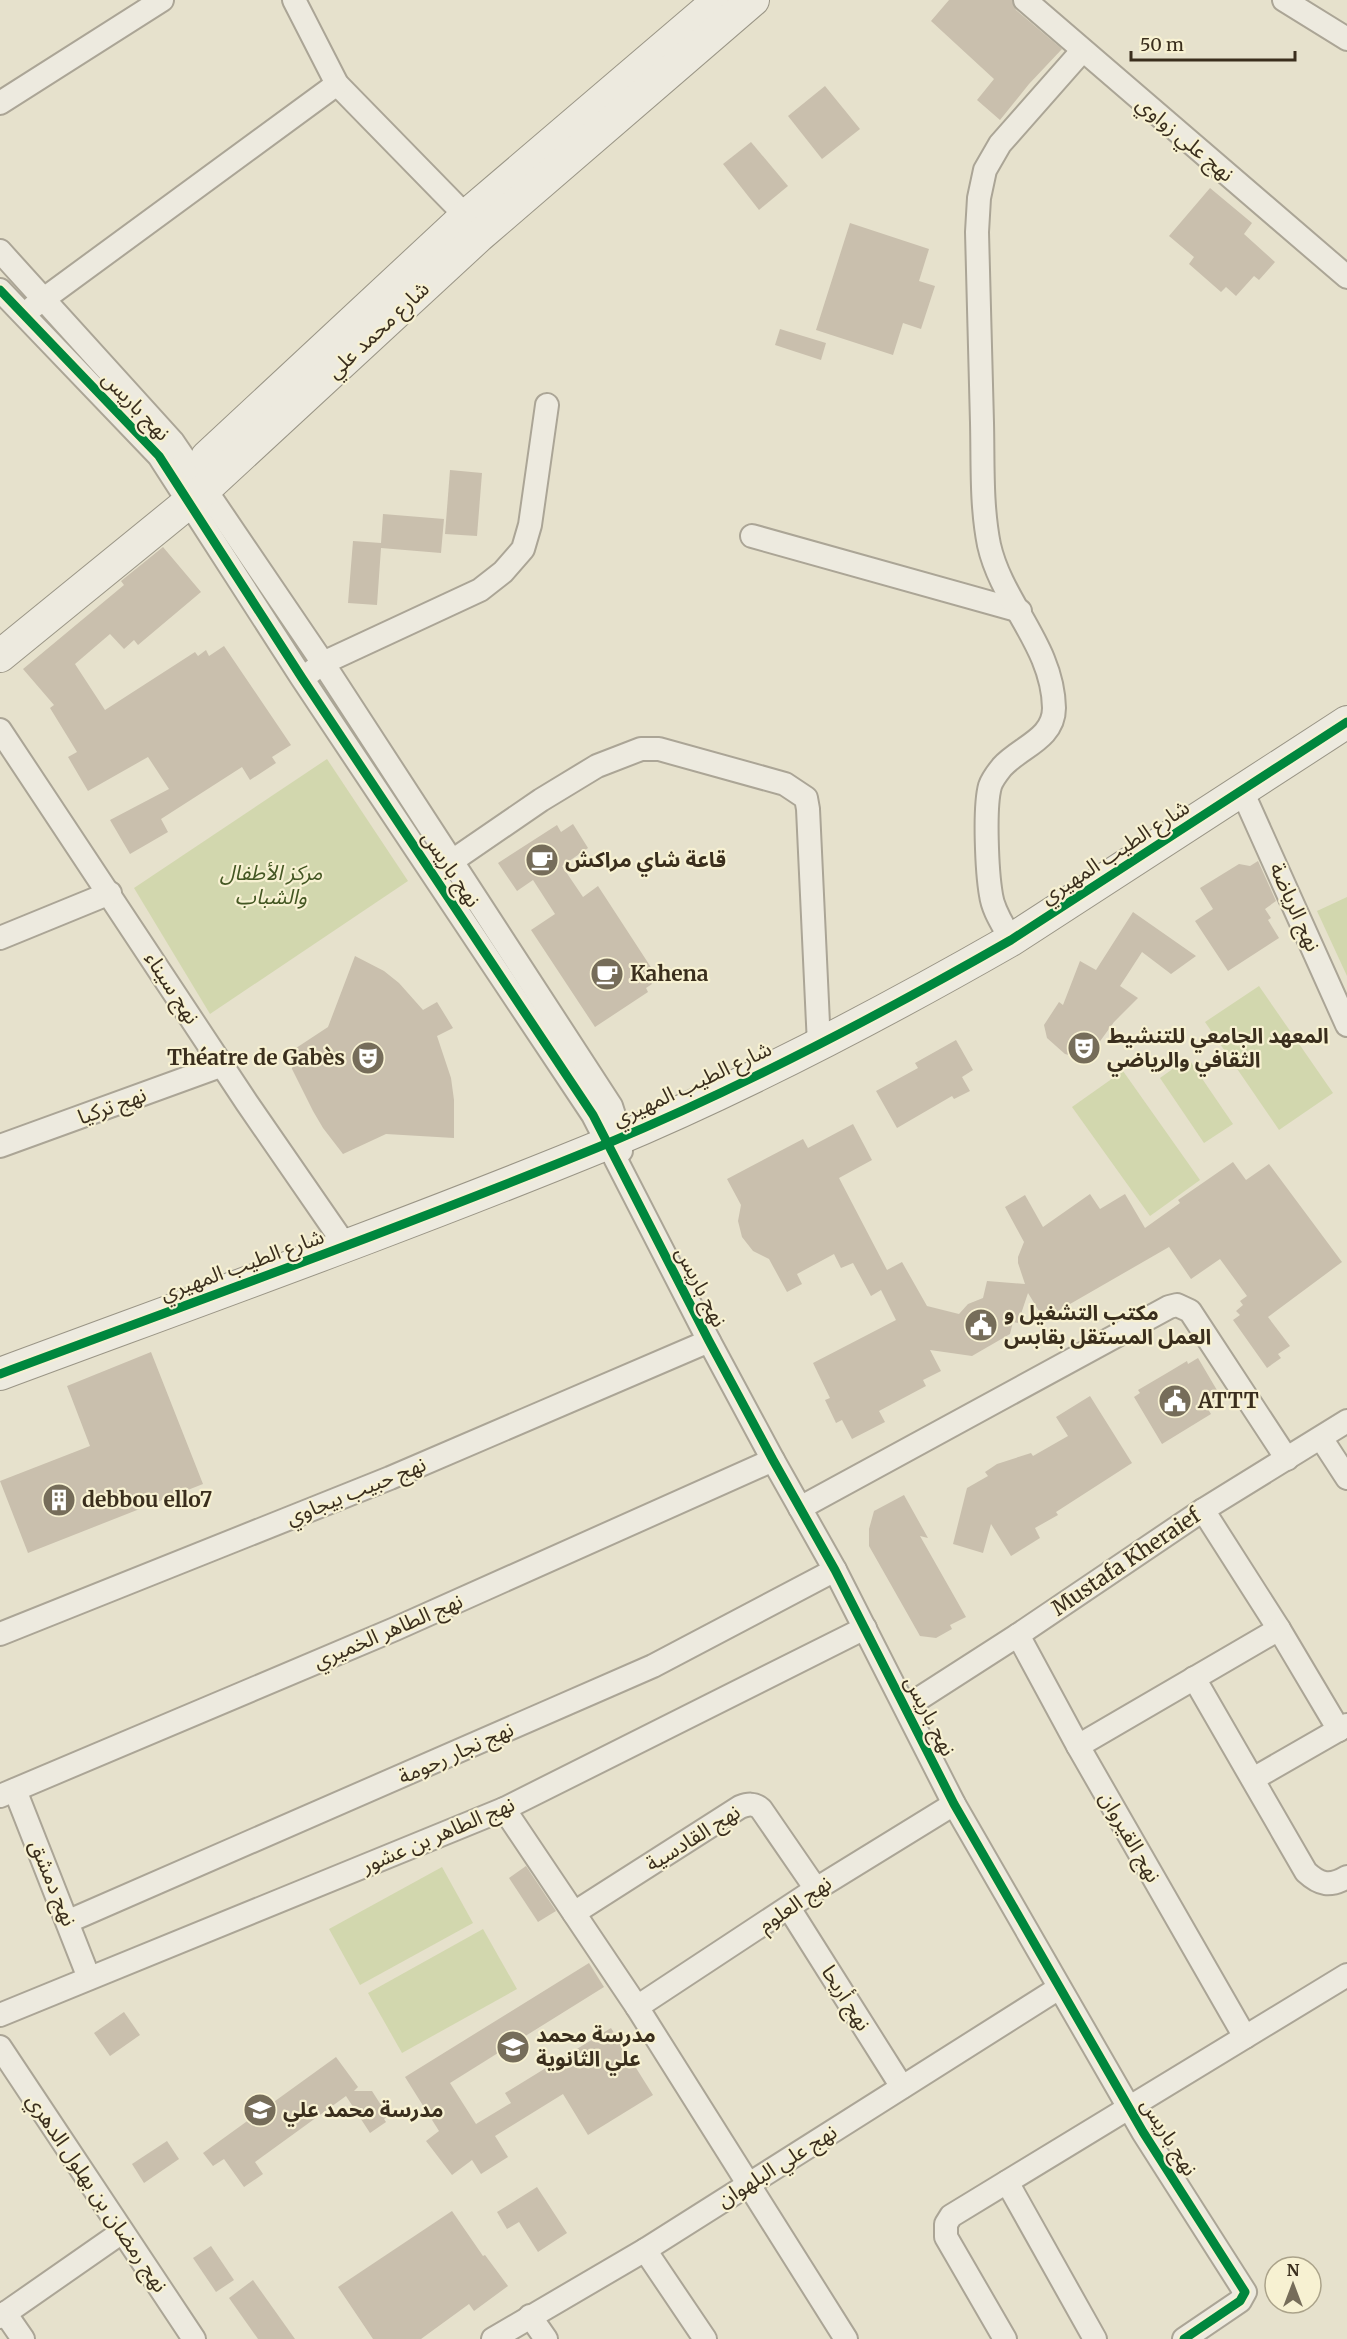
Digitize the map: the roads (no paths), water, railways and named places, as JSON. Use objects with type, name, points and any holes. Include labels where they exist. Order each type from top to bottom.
[{"type":"street","points":[[0,103],[162,0]]},
{"type":"street","points":[[294,0],[337,84],[473,226]]},
{"type":"street","name":"شارع محمد علي","points":[[0,656],[190,486],[718,0]]},
{"type":"street","name":"شارع محمد علي","points":[[473,226],[753,0]]},
{"type":"street","name":"نهج علي زواوي","points":[[1025,0],[1347,277]]},
{"type":"street","points":[[1284,0],[1347,39]]},
{"type":"street","points":[[1011,940],[991,896],[987,805],[991,784],[1002,768],[1019,752],[1038,740],[1049,728],[1054,712],[1049,674],[1040,650],[999,574],[990,546],[984,499],[977,232],[979,198],[985,171],[1000,144],[1082,51]]},
{"type":"street","points":[[23,315],[43,298],[337,84]]},
{"type":"street","name":"نهج باريس","points":[[0,251],[172,442],[190,486],[302,678],[616,1150],[709,1341],[800,1509],[836,1570],[954,1804],[1129,2107],[1245,2292],[1240,2301],[1184,2339]]},
{"type":"street","name":"نهج باريس","points":[[0,290],[190,486],[323,663],[611,1106],[616,1150]]},
{"type":"street","points":[[302,678],[323,663],[480,590],[503,572],[523,549],[530,525],[547,405]]},
{"type":"street","name":"شارع محمد علي","points":[[0,630],[190,486]]},
{"type":"street","points":[[752,536],[1020,611]]},
{"type":"street","name":"شارع الطيب المهيري","points":[[0,1374],[345,1245],[616,1150],[819,1045],[1011,940],[1347,722]]},
{"type":"street","name":"نهج سيناء","points":[[0,730],[345,1245]]},
{"type":"street","points":[[433,874],[541,800],[597,766],[641,750],[659,750],[785,784],[806,798],[808,810],[819,1045]]},
{"type":"street","name":"نهج الرياضة","points":[[1242,791],[1347,1025]]},
{"type":"street","points":[[0,938],[110,893]]},
{"type":"street","name":"نهج تركيا","points":[[0,1146],[224,1065]]},
{"type":"street","points":[[800,1509],[1169,1307],[1177,1305],[1190,1311],[1287,1459]]},
{"type":"street","name":"نهج حبيب بيجاوي","points":[[0,1634],[390,1478],[709,1341]]},
{"type":"street","name":"Mustafa Kheraief","points":[[906,1707],[1018,1635],[1203,1510],[1347,1421]]},
{"type":"street","points":[[1321,1438],[1347,1478]]},
{"type":"street","name":"نهج الطاهر الخميري","points":[[8,1793],[395,1629],[773,1460]]},
{"type":"street","points":[[1203,1510],[1343,1728],[1253,1779]]},
{"type":"street","name":"نهج نجار رحومة","points":[[69,1921],[653,1666],[836,1570]]},
{"type":"street","name":"نهج الطاهر بن عشور","points":[[0,2015],[504,1809],[865,1628]]},
{"type":"street","points":[[1078,1746],[1279,1629]]},
{"type":"street","name":"نهج القيروان","points":[[1018,1635],[1078,1746],[1245,2037]]},
{"type":"street","points":[[1194,1678],[1306,1872],[1324,1884],[1332,1884],[1347,1877]]},
{"type":"street","name":"نهج دمشق","points":[[8,1793],[69,1921],[89,1978]]},
{"type":"street","name":"نهج القادسية","points":[[574,1913],[747,1804],[758,1806],[761,1809],[816,1889]]},
{"type":"street","name":"نهج العلوم","points":[[637,2007],[816,1889],[954,1804]]},
{"type":"street","points":[[504,1809],[637,2007],[846,2339]]},
{"type":"street","name":"نهج أريحا","points":[[789,1908],[902,2087]]},
{"type":"street","points":[[1005,2339],[946,2237],[946,2224],[951,2216],[1347,1975]]},
{"type":"street","name":"نهج علي البلهوان","points":[[493,2339],[645,2250],[1059,1988]]},
{"type":"street","name":"نهج رمضان بن بهلول الدهري","points":[[0,2047],[7,2075],[122,2232],[194,2339]]},
{"type":"street","points":[[1007,2182],[1095,2339]]},
{"type":"street","points":[[22,2339],[4,2307],[122,2232]]},
{"type":"street","points":[[645,2250],[705,2339]]},
{"type":"street","points":[[530,2316],[546,2339]]},
{"type":"place","name":"قاعة شاي مراكش","points":[[542,860]]},
{"type":"place","name":"Kahena","points":[[607,974]]},
{"type":"place","name":"المعهد الجامعي للتنشيط الثقافي والرياضي","points":[[1084,1048]]},
{"type":"place","name":"Théatre de Gabès","points":[[368,1058]]},
{"type":"place","name":"مكتب التشغيل و العمل المستقل بقابس","points":[[981,1325]]},
{"type":"place","name":"ATTT","points":[[1175,1401]]},
{"type":"place","name":"debbou ello7","points":[[59,1500]]},
{"type":"place","name":"مدرسة محمد علي الثانوية","points":[[513,2047]]},
{"type":"place","name":"مدرسة محمد علي","points":[[260,2110]]},
{"type":"park label","name":"مركز الأطفال والشباب","points":[[271,885]]}]
